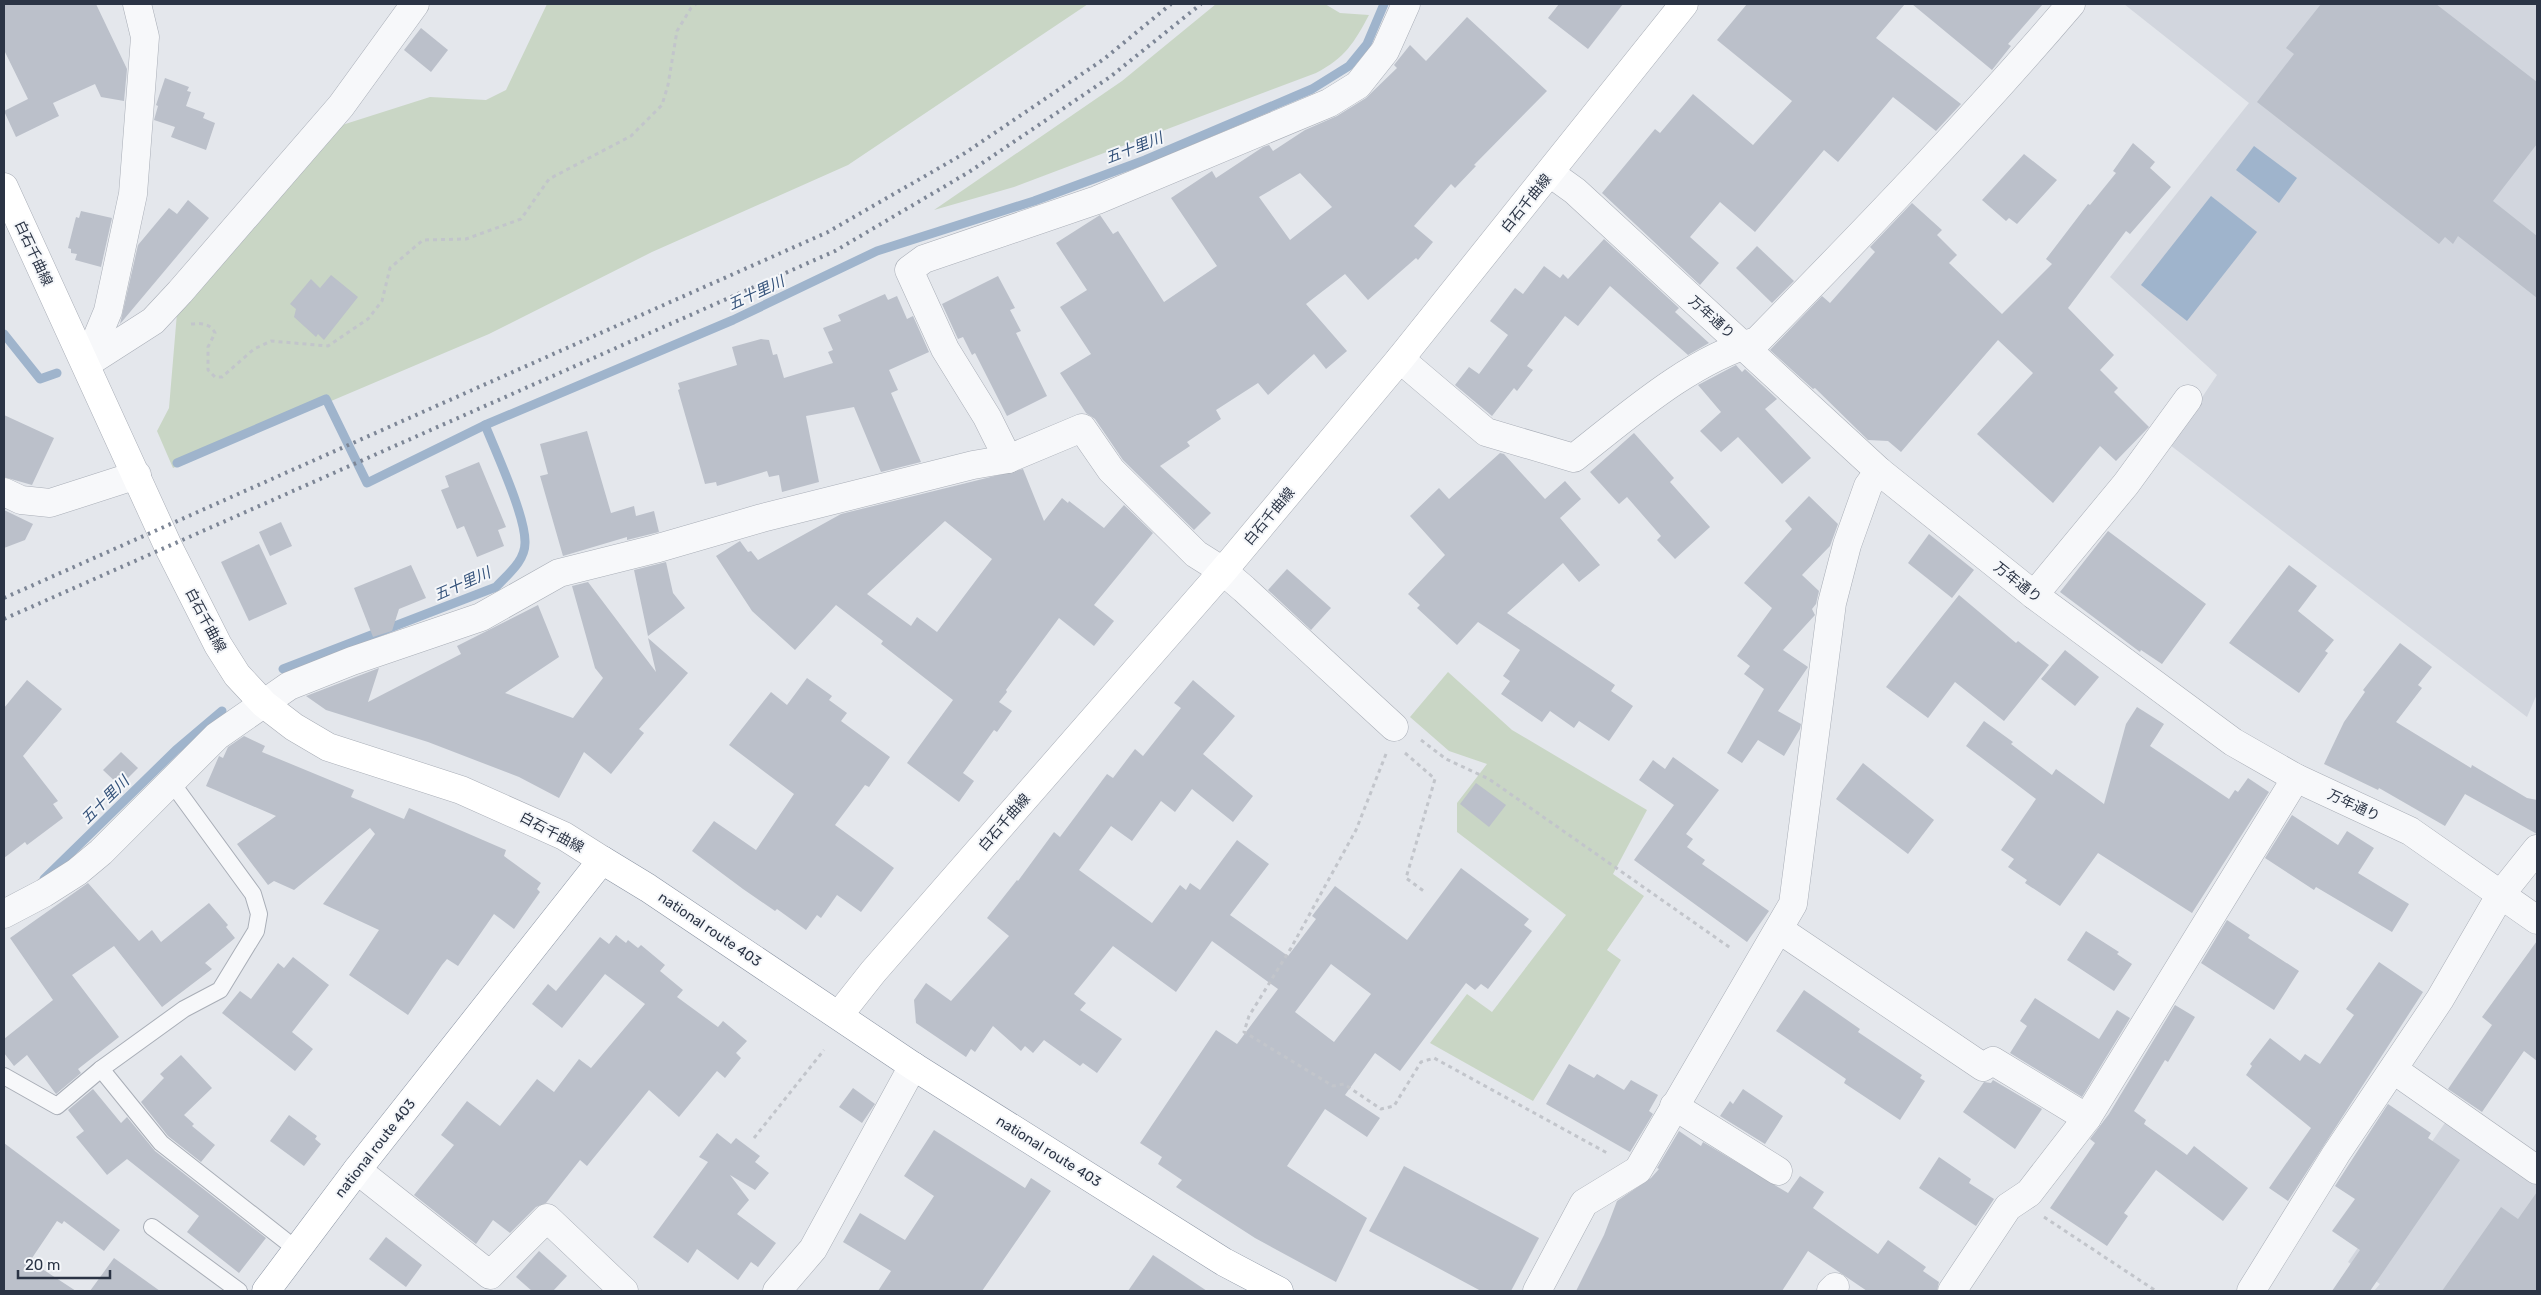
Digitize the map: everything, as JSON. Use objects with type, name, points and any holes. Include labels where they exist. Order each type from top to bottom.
[{"type":"main road","name":"白石千曲線","points":[[839,1015],[873,972],[1223,571],[1400,359],[1684,4]]},
{"type":"main road","name":"白石千曲線","points":[[4,188],[138,476],[168,546],[218,645],[237,675],[264,704],[294,727],[328,747],[470,793],[564,836],[602,860]]},
{"type":"main road","name":"national route 403","points":[[266,1291],[356,1170],[602,860],[839,1015],[913,1066],[1224,1262],[1279,1291]]},
{"type":"street","points":[[86,364],[108,311],[133,194],[146,37],[137,4]]},
{"type":"street","points":[[86,364],[153,321],[340,106],[415,4]]},
{"type":"street","points":[[1008,459],[987,417],[945,349],[909,270],[924,259],[1097,200],[1329,103],[1358,85],[1385,51],[1406,4]]},
{"type":"street","points":[[1400,359],[1486,432],[1574,458],[1655,395],[1731,349],[1757,341],[1882,215],[1991,98],[2071,4]]},
{"type":"street","name":"万年通り","points":[[1550,173],[1575,191],[1879,471],[2034,595],[2233,742],[2296,778],[2410,831],[2537,920]]},
{"type":"street","points":[[2034,595],[2126,484],[2188,399]]},
{"type":"street","points":[[4,914],[44,893],[77,872],[172,783],[217,736],[298,683],[352,661],[481,618],[559,574],[762,518],[973,465],[1008,459],[1082,428],[1112,470],[1196,554],[1223,571],[1391,733]]},
{"type":"street","points":[[1537,1291],[1584,1203],[1638,1170],[1674,1106],[1780,930],[1793,904],[1832,603],[1856,519],[1868,486],[1879,471]]},
{"type":"street","points":[[4,492],[20,500],[50,503],[138,476]]},
{"type":"street","points":[[1952,1291],[2008,1208],[2028,1193],[2087,1118],[2296,778]]},
{"type":"street","points":[[2251,1291],[2336,1154],[2440,999],[2501,894],[2537,849]]},
{"type":"street","points":[[1780,930],[1983,1066],[1993,1061],[2087,1118]]},
{"type":"street","points":[[776,1291],[813,1249],[913,1066]]},
{"type":"street","points":[[2394,1070],[2537,1170]]},
{"type":"street","points":[[1674,1106],[1778,1171]]},
{"type":"street","points":[[356,1170],[490,1275],[547,1218],[624,1291]]},
{"type":"lane","points":[[4,1076],[57,1106],[101,1069],[184,1009],[220,990],[256,931],[259,914],[253,894],[172,783]]},
{"type":"lane","points":[[101,1069],[161,1143],[296,1249]]},
{"type":"lane","points":[[152,1227],[239,1291]]},
{"type":"path","points":[[153,321],[164,325],[204,323],[213,328],[215,333],[208,347],[208,370],[215,377],[222,377],[254,350],[271,341],[328,346],[368,320],[382,301],[390,268],[423,240],[466,239],[521,219],[549,179],[631,136],[662,105],[668,86],[677,31],[691,8],[696,4]]},
{"type":"path","points":[[1638,1170],[1434,1058],[1421,1062],[1394,1106],[1381,1109],[1344,1084],[1333,1086],[1244,1032],[1249,1016],[1291,948],[1356,830],[1385,759],[1391,733],[1402,725],[1446,759],[1489,779],[1757,967]]},
{"type":"path","points":[[1391,733],[1435,779],[1406,878],[1425,892]]},
{"type":"path","points":[[754,1138],[824,1050]]},
{"type":"path","points":[[2019,1200],[2156,1291]]},
{"type":"shaded area","points":[[2124,4],[2537,4],[2537,694],[2527,717],[2170,445],[2217,375],[2110,277],[2249,103]]},
{"type":"shaded area","points":[[2447,1120],[2537,1184],[2537,1291],[2374,1291],[2380,1284],[2348,1262]]},
{"type":"green space","points":[[547,4],[1088,4],[848,165],[652,252],[489,334],[173,468],[157,431],[169,408],[177,313],[339,126],[430,97],[486,100],[506,90]]},
{"type":"green space","points":[[1216,4],[1325,4],[1340,13],[1369,15],[1348,49],[1334,62],[1316,73],[1014,187],[934,210],[1122,81]]},
{"type":"green space","points":[[1448,672],[1512,730],[1647,810],[1613,874],[1644,896],[1607,950],[1621,960],[1533,1101],[1430,1043],[1467,994],[1492,1012],[1566,915],[1457,832],[1457,803],[1487,764],[1449,751],[1410,717]]},
{"type":"water","points":[[2254,146],[2297,178],[2279,203],[2236,170]]},
{"type":"water","points":[[2211,196],[2257,232],[2187,321],[2141,285]]},
{"type":"building","points":[[4,4],[96,4],[127,69],[124,101],[101,97],[95,84],[53,103],[59,116],[16,137],[4,111],[28,99],[4,50]]},
{"type":"building","points":[[1559,4],[1623,4],[1588,49],[1548,18]]},
{"type":"building","points":[[1747,4],[1905,4],[1876,38],[1961,104],[1936,131],[1893,97],[1838,162],[1824,150],[1755,232],[1720,202],[1690,237],[1719,263],[1700,285],[1602,193],[1655,129],[1660,133],[1693,94],[1753,145],[1792,101],[1717,40]]},
{"type":"building","points":[[1912,4],[2043,4],[2008,44],[2011,46],[1992,70]]},
{"type":"building","points":[[2321,4],[2436,4],[2537,82],[2537,144],[2493,201],[2537,236],[2537,298],[2458,236],[2453,244],[2445,237],[2439,244],[2257,102],[2294,54],[2286,48]]},
{"type":"building","points":[[1467,17],[1547,91],[1474,165],[1476,166],[1455,188],[1451,184],[1414,226],[1433,242],[1418,260],[1416,258],[1368,300],[1345,274],[1306,304],[1347,351],[1326,369],[1314,354],[1268,395],[1258,383],[1216,410],[1221,419],[1187,442],[1190,446],[1160,466],[1211,513],[1194,530],[1123,460],[1095,419],[1086,413],[1060,373],[1091,354],[1060,307],[1087,290],[1056,243],[1100,215],[1113,234],[1118,231],[1164,302],[1217,266],[1171,198],[1212,171],[1216,178],[1263,147],[1269,145],[1273,151],[1305,130],[1337,116],[1366,98],[1397,68],[1394,65],[1410,45],[1426,61]],"holes":[[[1300,173],[1332,207],[1290,240],[1259,197]]]},
{"type":"building","points":[[421,28],[448,50],[431,72],[404,50]]},
{"type":"building","points":[[165,78],[189,87],[187,91],[191,92],[186,106],[205,113],[203,118],[215,123],[206,150],[171,137],[175,127],[154,120],[158,106],[156,105]]},
{"type":"building","points":[[2133,143],[2155,162],[2150,168],[2171,187],[2130,234],[2126,231],[2068,308],[2114,355],[2100,370],[2118,388],[2114,392],[2149,427],[2116,461],[2100,446],[2053,503],[1977,434],[2033,373],[1998,340],[1901,452],[1888,441],[1868,440],[1815,388],[1813,389],[1770,350],[1822,296],[1830,303],[1875,252],[1870,247],[1912,203],[1942,230],[1937,235],[1957,255],[1949,263],[2002,314],[2052,264],[2046,259],[2088,204],[2090,205],[2116,173],[2113,171]]},
{"type":"building","points":[[2024,154],[2057,180],[2017,224],[2009,218],[2006,221],[1982,200]]},
{"type":"building","points":[[188,200],[209,218],[120,324],[138,245],[169,208],[177,214]]},
{"type":"building","points":[[81,211],[112,218],[101,267],[75,260],[77,254],[71,253],[71,249],[68,248],[76,217],[79,218]]},
{"type":"building","points":[[1604,239],[1679,308],[1675,312],[1709,343],[1688,355],[1610,286],[1578,326],[1565,316],[1527,366],[1533,370],[1517,391],[1514,388],[1492,416],[1455,385],[1469,367],[1479,374],[1508,335],[1490,321],[1515,288],[1523,294],[1544,266],[1560,278],[1563,274],[1568,279]]},
{"type":"building","points":[[1757,246],[1794,281],[1772,303],[1736,268]]},
{"type":"building","points":[[331,275],[358,297],[324,340],[318,334],[316,337],[294,317],[296,309],[290,304],[311,279],[320,288]]},
{"type":"building","points":[[998,276],[1015,308],[1010,310],[1021,331],[1016,333],[1047,396],[1007,416],[975,353],[972,355],[963,337],[958,339],[942,304]]},
{"type":"building","points":[[885,294],[888,300],[897,296],[907,319],[913,316],[929,352],[889,370],[898,390],[891,393],[921,462],[881,472],[854,407],[806,416],[819,482],[782,492],[779,475],[769,477],[767,471],[717,486],[716,482],[705,484],[678,390],[680,389],[678,383],[737,365],[732,347],[761,339],[769,340],[773,355],[777,354],[784,378],[833,363],[828,352],[833,350],[823,328],[841,321],[838,315]]},
{"type":"building","points":[[1736,365],[1742,372],[1745,369],[1777,399],[1765,409],[1811,458],[1782,484],[1738,437],[1721,452],[1700,431],[1721,412],[1698,385]]},
{"type":"building","points":[[4,415],[54,438],[32,485],[4,477]]},
{"type":"building","points":[[587,431],[611,513],[634,506],[636,516],[654,511],[659,532],[627,540],[627,537],[563,556],[540,476],[548,474],[540,444]]},
{"type":"building","points":[[1634,433],[1674,478],[1670,482],[1710,527],[1675,559],[1657,540],[1661,536],[1627,497],[1619,504],[1590,472]]},
{"type":"building","points":[[1500,453],[1504,454],[1545,499],[1565,481],[1581,499],[1560,518],[1600,565],[1579,582],[1563,563],[1507,613],[1615,685],[1611,691],[1633,706],[1609,741],[1579,721],[1574,728],[1550,711],[1542,722],[1501,694],[1510,681],[1503,676],[1520,650],[1478,622],[1457,645],[1417,608],[1420,605],[1408,594],[1445,555],[1410,516],[1439,488],[1449,499]]},
{"type":"building","points":[[479,462],[506,527],[498,530],[504,546],[477,557],[464,526],[457,529],[441,490],[449,487],[445,476]]},
{"type":"building","points":[[1023,469],[1044,521],[1062,498],[1068,503],[1069,501],[1104,528],[1124,505],[1153,533],[1094,605],[1114,621],[1094,646],[1059,618],[1006,690],[1007,692],[999,702],[1012,711],[997,732],[994,730],[963,773],[974,781],[959,802],[907,763],[953,700],[881,644],[883,641],[836,605],[795,650],[752,611],[716,556],[740,541],[748,552],[751,551],[758,560],[841,514]],"holes":[[[945,521],[992,559],[937,632],[917,617],[911,626],[867,594]]]},
{"type":"building","points":[[1809,496],[1838,524],[1830,546],[1802,575],[1819,591],[1816,604],[1812,609],[1815,615],[1783,650],[1808,667],[1778,711],[1801,724],[1800,729],[1784,756],[1758,740],[1742,763],[1727,753],[1764,689],[1744,674],[1750,666],[1737,656],[1772,608],[1744,583],[1792,529],[1785,521]]},
{"type":"building","points":[[4,510],[33,524],[25,540],[4,548]]},
{"type":"building","points":[[281,522],[292,546],[270,556],[259,532]]},
{"type":"building","points":[[2108,531],[2206,604],[2162,664],[2141,650],[2140,652],[2060,592]]},
{"type":"building","points":[[1929,534],[1974,570],[1952,598],[1908,563]]},
{"type":"building","points":[[259,544],[287,604],[249,621],[221,562]]},
{"type":"building","points":[[666,562],[673,593],[685,608],[648,636],[634,570]]},
{"type":"building","points":[[411,565],[426,598],[399,609],[392,631],[373,637],[354,588]]},
{"type":"building","points":[[2289,565],[2317,586],[2298,611],[2334,640],[2325,651],[2328,653],[2299,693],[2229,643]]},
{"type":"building","points":[[1287,569],[1331,608],[1311,630],[1268,590]]},
{"type":"building","points":[[588,582],[656,672],[648,638],[688,673],[639,729],[644,733],[611,774],[584,752],[559,798],[519,777],[428,742],[326,710],[306,696],[379,668],[368,702],[461,654],[457,646],[538,605],[559,657],[505,693],[573,718],[603,678],[595,668],[572,586]]},
{"type":"building","points":[[1959,595],[2016,643],[2018,641],[2049,665],[2004,721],[1955,682],[1928,718],[1886,687]]},
{"type":"building","points":[[2400,643],[2432,667],[2418,685],[2422,688],[2396,722],[2471,768],[2472,765],[2527,798],[2537,800],[2537,834],[2465,794],[2445,826],[2379,788],[2378,790],[2324,764],[2344,722],[2365,692],[2363,690]]},
{"type":"building","points":[[2065,650],[2099,677],[2075,706],[2041,679]]},
{"type":"building","points":[[807,678],[832,696],[829,700],[847,713],[841,721],[890,757],[869,787],[865,785],[835,825],[894,868],[861,912],[837,895],[821,918],[817,915],[806,930],[777,909],[775,911],[743,889],[692,851],[714,821],[756,850],[794,794],[729,745],[771,692],[787,705]]},
{"type":"building","points":[[27,680],[62,709],[23,756],[58,801],[53,804],[63,818],[27,845],[25,842],[4,858],[4,708]]},
{"type":"building","points":[[1193,680],[1235,716],[1203,754],[1253,796],[1233,822],[1192,789],[1175,812],[1161,801],[1132,841],[1111,826],[1079,870],[1152,923],[1180,885],[1186,890],[1190,883],[1200,890],[1237,840],[1269,864],[1230,915],[1288,956],[1316,919],[1312,916],[1335,886],[1407,940],[1461,868],[1529,919],[1524,925],[1532,931],[1488,989],[1481,984],[1475,990],[1466,983],[1400,1071],[1375,1053],[1345,1095],[1380,1118],[1367,1137],[1325,1109],[1287,1166],[1367,1218],[1336,1282],[1255,1238],[1176,1187],[1182,1180],[1158,1164],[1162,1157],[1140,1143],[1216,1030],[1237,1044],[1278,989],[1212,941],[1176,992],[1113,946],[1074,994],[1086,1003],[1080,1010],[1122,1039],[1097,1073],[1083,1063],[1080,1066],[1044,1040],[1033,1053],[1025,1046],[1021,1051],[993,1026],[975,1052],[971,1049],[966,1057],[916,1023],[914,1000],[926,983],[951,1001],[1009,936],[987,918],[1018,881],[1054,832],[1060,837],[1107,774],[1113,778],[1135,749],[1143,756],[1181,708],[1174,703]],"holes":[[[1331,964],[1371,994],[1334,1042],[1295,1012]]]},
{"type":"building","points":[[2137,707],[2164,724],[2150,746],[2229,799],[2235,790],[2238,792],[2248,778],[2269,792],[2192,913],[2098,853],[2060,906],[2025,883],[2027,880],[2008,867],[2014,859],[2001,850],[2036,799],[1966,746],[1984,721],[2013,742],[2011,744],[2052,775],[2056,769],[2104,804],[2126,724]]},
{"type":"building","points":[[244,736],[265,746],[262,752],[354,790],[351,797],[404,819],[409,808],[506,850],[504,856],[541,883],[537,889],[540,892],[514,929],[494,914],[458,966],[447,959],[408,1015],[349,975],[379,930],[323,904],[375,834],[370,828],[294,890],[274,881],[268,885],[237,844],[276,816],[206,786],[219,756],[223,758],[228,747]]},
{"type":"building","points":[[121,752],[138,768],[120,786],[103,770]]},
{"type":"building","points":[[1673,757],[1719,790],[1686,834],[1693,839],[1687,847],[1705,860],[1702,864],[1769,911],[1747,942],[1634,860],[1674,805],[1639,780],[1653,760],[1665,769]]},
{"type":"building","points":[[1863,763],[1934,820],[1908,854],[1836,799]]},
{"type":"building","points":[[1476,783],[1506,805],[1489,827],[1460,804]]},
{"type":"building","points":[[2292,815],[2338,845],[2347,831],[2374,848],[2358,873],[2409,904],[2392,932],[2316,887],[2314,890],[2265,858]]},
{"type":"building","points":[[88,883],[139,941],[152,930],[161,942],[209,903],[228,925],[226,927],[235,938],[205,963],[212,969],[162,1007],[114,946],[72,975],[119,1037],[78,1069],[81,1073],[56,1094],[27,1055],[14,1066],[4,1053],[4,1039],[53,1000],[10,938]]},
{"type":"building","points":[[2227,920],[2250,935],[2248,938],[2299,971],[2274,1010],[2201,963]]},
{"type":"building","points":[[2086,931],[2119,952],[2117,954],[2132,964],[2114,991],[2067,960]]},
{"type":"building","points":[[616,935],[626,943],[628,940],[638,948],[641,945],[665,965],[660,971],[683,990],[677,997],[718,1027],[723,1021],[747,1041],[736,1053],[741,1058],[725,1078],[717,1071],[679,1117],[649,1090],[587,1166],[580,1160],[546,1203],[536,1207],[510,1233],[493,1220],[476,1244],[414,1195],[454,1145],[441,1135],[467,1101],[500,1126],[537,1079],[554,1092],[579,1059],[591,1068],[645,1004],[605,974],[562,1028],[532,1004],[548,984],[556,991],[600,937],[609,944]]},
{"type":"building","points":[[2537,941],[2537,1061],[2524,1051],[2482,1112],[2448,1089],[2492,1025],[2482,1017]]},
{"type":"building","points":[[293,957],[329,985],[292,1032],[313,1049],[295,1071],[222,1013],[240,991],[251,999],[278,963],[284,968]]},
{"type":"building","points":[[2379,962],[2423,992],[2288,1201],[2269,1188],[2311,1128],[2246,1075],[2252,1066],[2250,1064],[2270,1038],[2300,1061],[2305,1054],[2320,1064],[2354,1015],[2346,1009]]},
{"type":"building","points":[[1804,990],[1860,1029],[1858,1032],[1922,1075],[1920,1078],[1925,1081],[1900,1120],[1844,1083],[1846,1079],[1776,1031]]},
{"type":"building","points":[[2035,998],[2099,1039],[2117,1010],[2130,1018],[2082,1097],[2010,1053],[2027,1026],[2020,1021]]},
{"type":"building","points":[[2175,1005],[2195,1017],[2168,1062],[2165,1060],[2134,1111],[2146,1120],[2144,1124],[2187,1155],[2194,1146],[2248,1188],[2223,1221],[2156,1170],[2124,1213],[2128,1216],[2107,1246],[2050,1208],[2095,1143],[2090,1139],[2109,1114]]},
{"type":"building","points":[[181,1055],[212,1088],[184,1115],[194,1124],[192,1126],[215,1145],[201,1162],[168,1136],[141,1102],[164,1078],[160,1074]]},
{"type":"building","points":[[1569,1064],[1594,1078],[1597,1074],[1624,1090],[1631,1080],[1658,1095],[1649,1111],[1653,1114],[1630,1152],[1546,1104]]},
{"type":"building","points":[[1993,1080],[2042,1109],[2015,1149],[1963,1112],[1984,1082],[1991,1083]]},
{"type":"building","points":[[853,1088],[875,1104],[862,1123],[839,1107]]},
{"type":"building","points":[[93,1089],[121,1123],[127,1117],[155,1151],[266,1238],[239,1273],[187,1232],[199,1216],[127,1159],[107,1175],[76,1137],[84,1131],[68,1110]]},
{"type":"building","points":[[1743,1089],[1783,1116],[1765,1144],[1720,1116],[1730,1101],[1733,1104]]},
{"type":"building","points":[[2388,1104],[2431,1133],[2428,1138],[2460,1160],[2370,1291],[2332,1291],[2360,1250],[2332,1231],[2355,1199],[2335,1186]]},
{"type":"building","points":[[289,1115],[317,1136],[315,1139],[321,1144],[304,1166],[270,1141]]},
{"type":"building","points":[[934,1130],[1025,1188],[1031,1178],[1051,1191],[982,1291],[878,1291],[891,1271],[843,1242],[860,1213],[905,1240],[934,1196],[904,1176]]},
{"type":"building","points":[[1679,1131],[1701,1146],[1703,1142],[1788,1193],[1800,1176],[1824,1192],[1813,1208],[1878,1254],[1888,1240],[1926,1267],[1923,1271],[1939,1282],[1937,1291],[1867,1291],[1808,1251],[1782,1291],[1576,1291],[1604,1235],[1617,1201],[1651,1178],[1659,1169],[1657,1168]]},
{"type":"building","points":[[717,1133],[731,1144],[736,1138],[760,1156],[755,1162],[769,1173],[755,1190],[730,1175],[749,1200],[737,1214],[776,1243],[758,1267],[751,1262],[738,1280],[697,1249],[688,1263],[653,1237],[708,1162],[699,1157]]},
{"type":"building","points":[[4,1143],[120,1230],[104,1251],[64,1221],[62,1224],[57,1221],[30,1261],[76,1291],[4,1291]]},
{"type":"building","points":[[1939,1157],[1971,1179],[1969,1183],[1994,1199],[1976,1226],[1919,1188]]},
{"type":"building","points":[[1404,1166],[1539,1238],[1511,1291],[1481,1291],[1369,1231]]},
{"type":"building","points":[[2537,1192],[2537,1291],[2442,1291],[2501,1207],[2518,1219]]},
{"type":"building","points":[[386,1237],[422,1265],[406,1287],[369,1259]]},
{"type":"building","points":[[539,1251],[567,1276],[553,1291],[532,1291],[516,1277]]},
{"type":"building","points":[[1153,1255],[1207,1291],[1128,1291]]},
{"type":"building","points":[[114,1258],[160,1291],[90,1291]]},
{"type":"waterway","name":"五十里川","points":[[283,669],[496,587],[515,567],[522,556],[525,543],[521,517],[510,484],[485,425],[733,320],[877,251],[1034,201],[1145,160],[1312,89],[1349,66],[1367,44],[1384,4]]},
{"type":"waterway","points":[[4,334],[40,379],[57,373]]},
{"type":"waterway","points":[[177,463],[326,399],[367,483],[485,425]]},
{"type":"waterway","name":"五十里川","points":[[44,879],[176,750],[222,711]]},
{"type":"railway","points":[[4,598],[828,232],[965,153],[1104,59],[1171,4]]},
{"type":"railway","points":[[4,619],[835,251],[969,172],[1110,77],[1201,4]]}]
